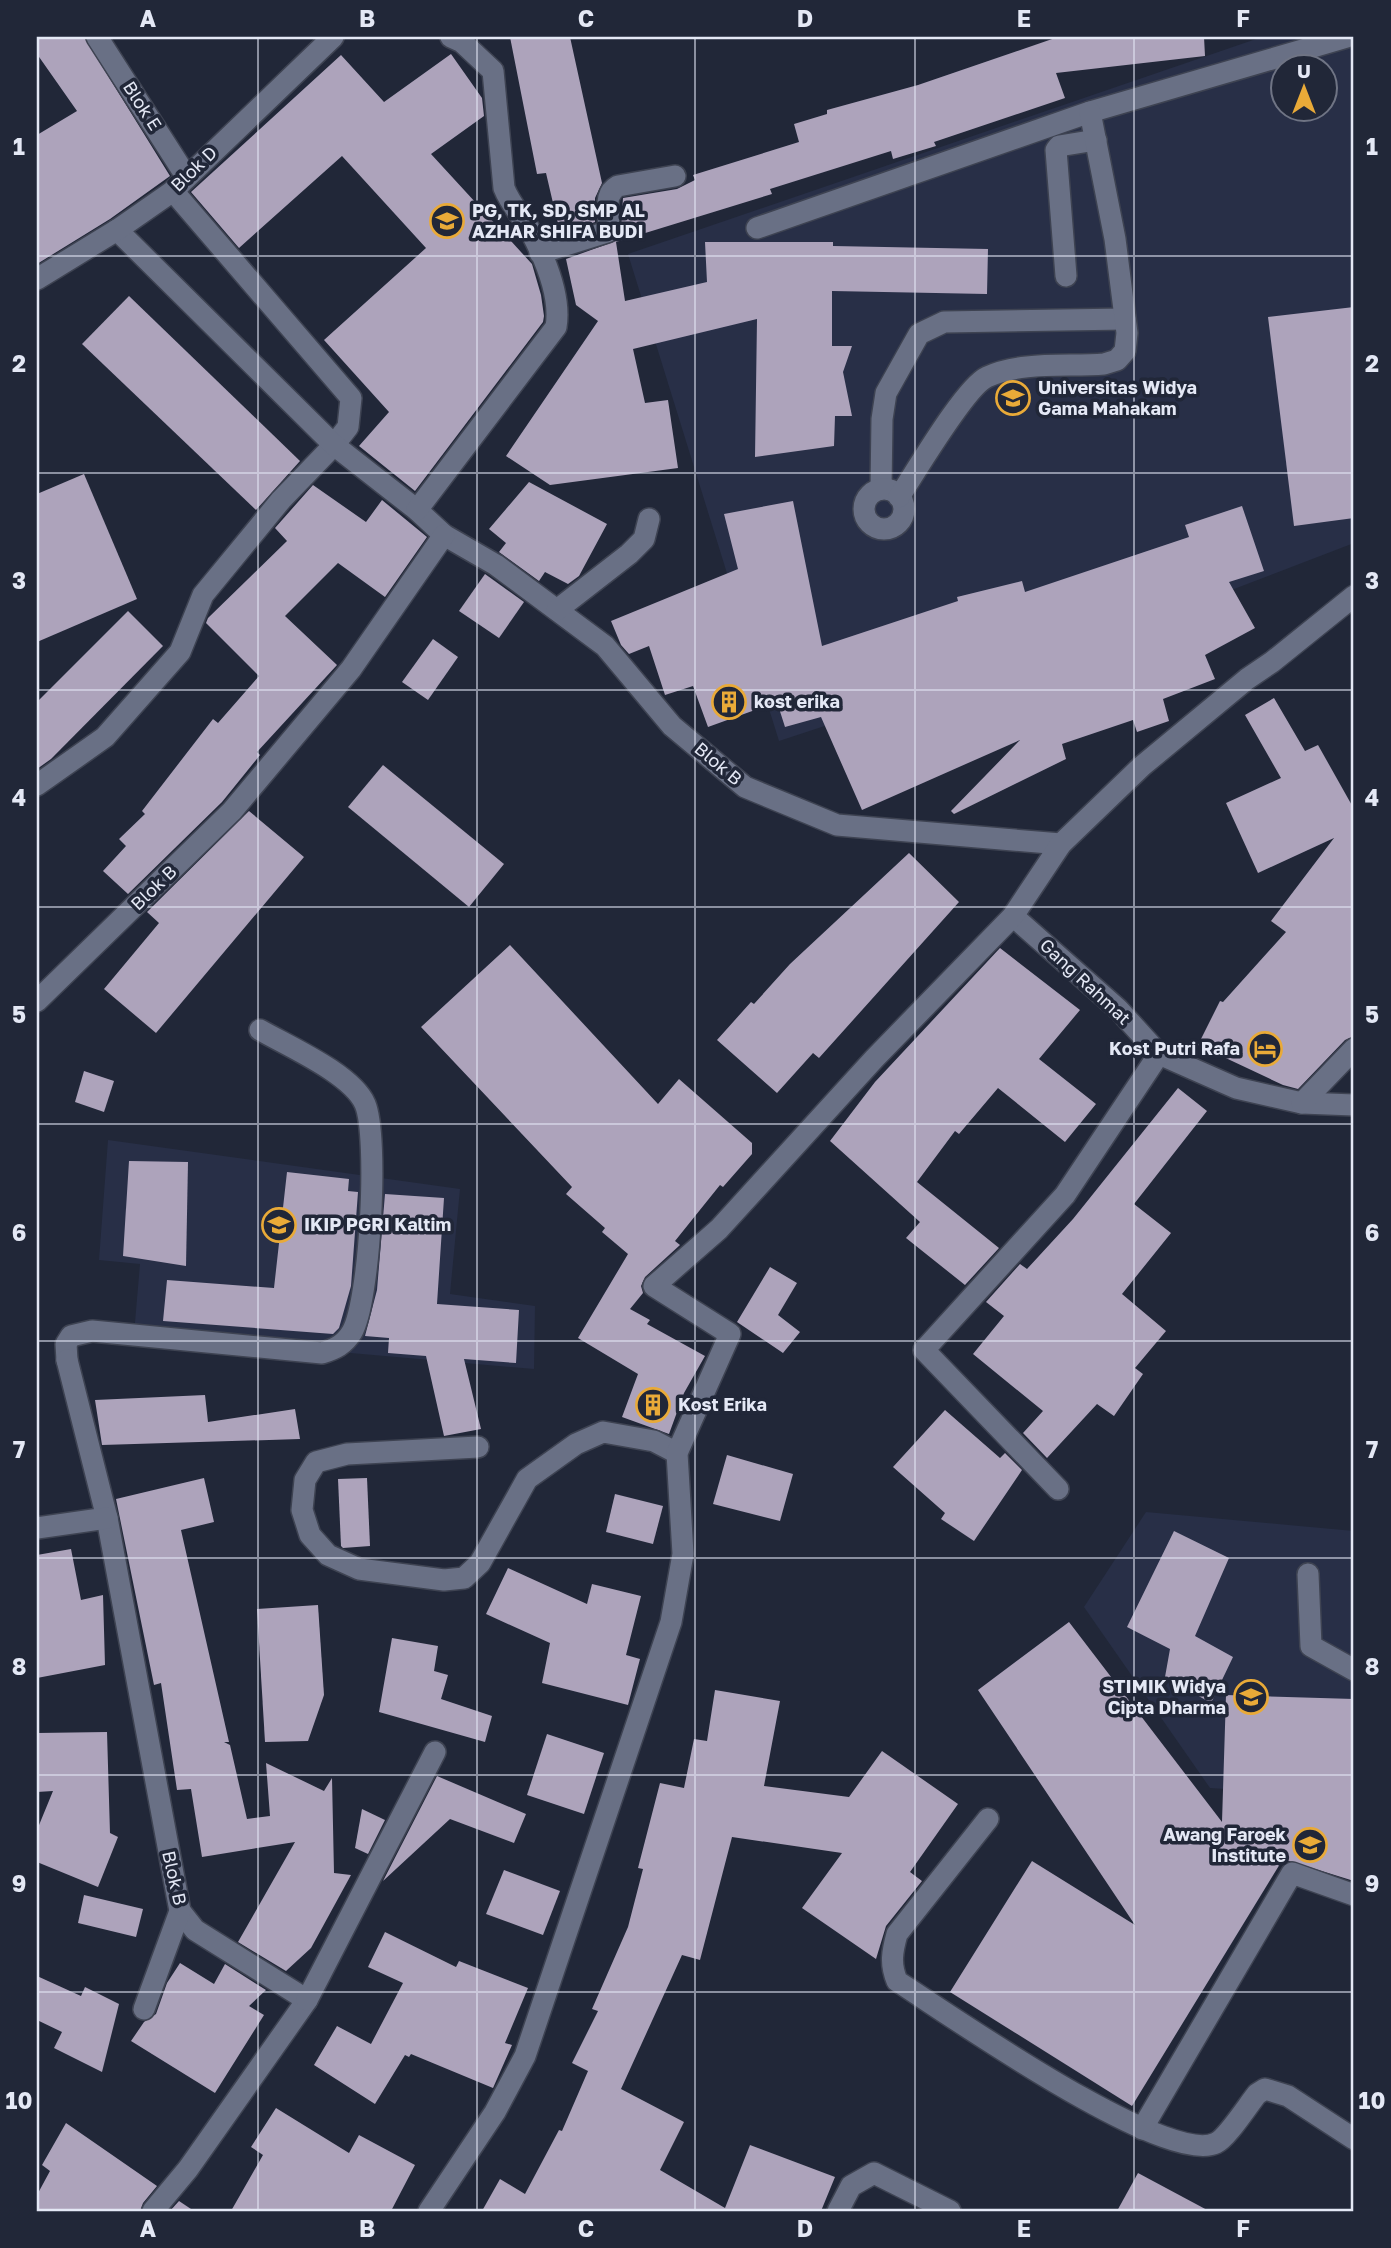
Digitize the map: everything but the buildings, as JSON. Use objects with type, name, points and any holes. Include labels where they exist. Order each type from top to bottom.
[{"type":"street","name":"Blok E","points":[[37,785],[106,737],[180,652],[203,595],[281,499],[348,427],[351,398],[180,183],[97,37]]},
{"type":"street","name":"Blok D","points":[[37,279],[117,230],[180,183],[333,37]]},
{"type":"street","points":[[416,510],[556,327],[558,313],[556,298],[533,234],[511,204],[504,188],[493,71],[462,43],[451,37]]},
{"type":"street","points":[[757,228],[1090,112],[1347,37]]},
{"type":"street","points":[[1090,112],[1115,239],[1125,319],[1125,351],[1117,360],[1104,364],[1019,368],[986,377],[970,393],[890,493],[882,419],[886,393],[919,334],[944,321],[1125,319]]},
{"type":"street","points":[[1066,276],[1056,150],[1059,146],[1096,140]]},
{"type":"street","points":[[540,253],[607,232],[608,197],[611,190],[618,186],[675,176]]},
{"type":"street","name":"Blok B","points":[[117,230],[334,445],[444,535],[496,565],[605,646],[672,726],[745,787],[837,825],[1061,844]]},
{"type":"street","points":[[557,610],[629,554],[644,539],[649,519]]},
{"type":"street","name":"Blok B","points":[[37,1001],[232,811],[351,669],[444,535]]},
{"type":"street","points":[[429,2211],[495,2112],[525,2056],[671,1622],[683,1554],[677,1453],[730,1334],[654,1286],[719,1229],[874,1059],[1013,916],[1061,844],[1142,766],[1247,679],[1354,596]]},
{"type":"street","name":"Gang Rahmat","points":[[1013,916],[1118,1009],[1159,1054],[1236,1088],[1302,1103],[1354,1105]]},
{"type":"street","name":"Blok B","points":[[260,1030],[334,1073],[352,1086],[365,1103],[369,1126],[371,1201],[362,1305],[351,1334],[340,1347],[322,1353],[92,1331],[71,1336],[66,1344],[67,1360],[107,1518],[180,1911],[195,1930],[307,2000]]},
{"type":"street","points":[[1302,1103],[1354,1049]]},
{"type":"street","points":[[1058,1489],[924,1350],[1065,1195],[1159,1054]]},
{"type":"street","points":[[478,1447],[347,1454],[316,1462],[308,1471],[302,1510],[310,1535],[328,1555],[359,1569],[444,1580],[464,1578],[480,1563],[527,1479],[576,1444],[603,1433],[654,1441],[677,1453]]},
{"type":"street","points":[[37,1528],[107,1518]]},
{"type":"street","points":[[1308,1574],[1311,1646],[1354,1670]]},
{"type":"street","points":[[153,2211],[188,2169],[307,2000],[435,1752]]},
{"type":"street","points":[[988,1819],[897,1934],[892,1969],[897,1981],[1074,2093],[1142,2129],[1197,2147],[1218,2143],[1257,2094],[1265,2089],[1288,2096],[1354,2139]]},
{"type":"street","points":[[1142,2129],[1293,1873],[1354,1895]]},
{"type":"street","points":[[145,2009],[180,1911]]},
{"type":"street","points":[[838,2211],[851,2186],[874,2173],[950,2211]]},
{"type":"shaded area","name":"Universitas Widya Gama Mahakam","points":[[1262,37],[1354,37],[1354,543],[1187,607],[779,741],[628,254]]},
{"type":"shaded area","name":"IKIP PGRI Kaltim","points":[[108,1140],[460,1189],[450,1294],[535,1306],[534,1369],[134,1334],[140,1264],[99,1260]]},
{"type":"shaded area","name":"STIMIK Widya Cipta Dharma","points":[[1146,1512],[1354,1531],[1354,1797],[1210,1788],[1084,1607]]},
{"type":"place","name":"PG, TK, SD, SMP AL AZHAR SHIFA BUDI","points":[[447,221]]},
{"type":"place","name":"Universitas Widya Gama Mahakam","points":[[1013,398]]},
{"type":"place","name":"kost erika","points":[[729,702]]},
{"type":"place","name":"Kost Putri Rafa","points":[[1265,1049]]},
{"type":"place","name":"IKIP PGRI Kaltim","points":[[279,1225]]},
{"type":"place","name":"Kost Erika","points":[[653,1405]]},
{"type":"place","name":"STIMIK Widya Cipta Dharma","points":[[1251,1697]]},
{"type":"place","name":"Awang Faroek Institute","points":[[1310,1845]]}]
